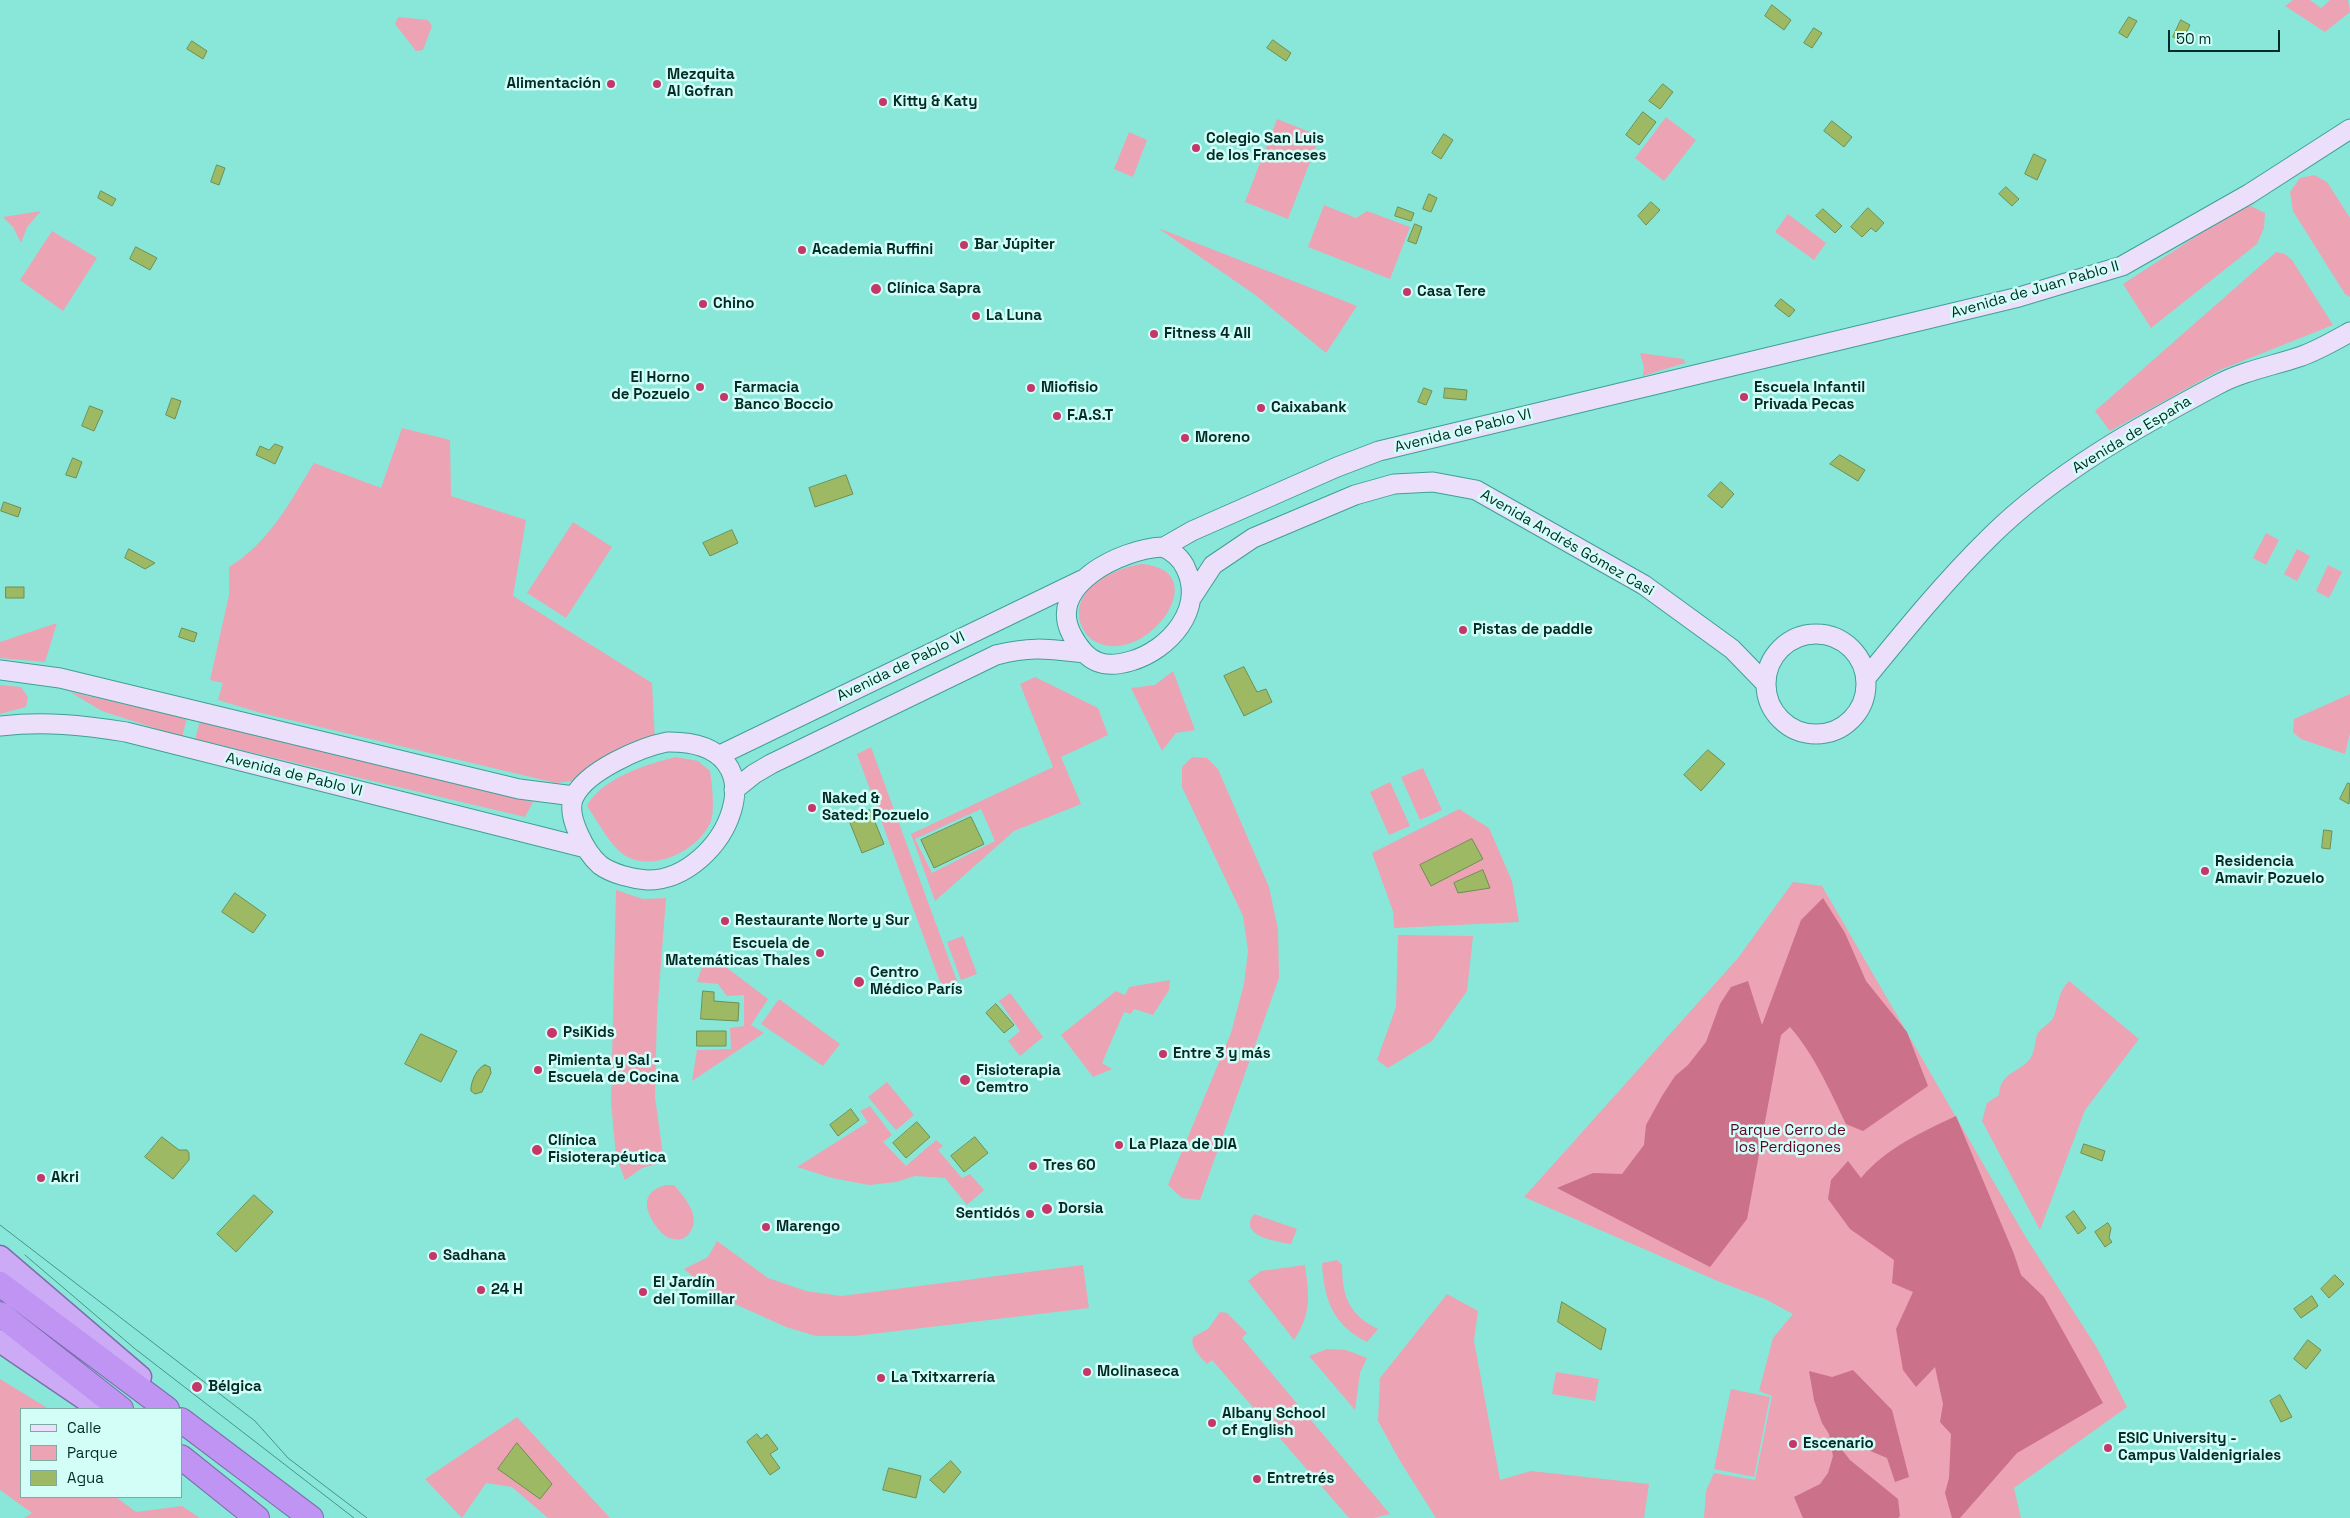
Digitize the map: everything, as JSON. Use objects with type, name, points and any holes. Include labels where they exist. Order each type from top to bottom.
[{"type":"highway","points":[[0,1257],[178,1408]]},
{"type":"highway","points":[[0,1284],[166,1408]]},
{"type":"highway","points":[[0,1314],[120,1408]]},
{"type":"highway","points":[[0,1341],[99,1408]]},
{"type":"highway","points":[[182,1412],[305,1514]]},
{"type":"highway","points":[[182,1421],[305,1514]]},
{"type":"highway","points":[[182,1458],[257,1518]]},
{"type":"highway","points":[[182,1467],[257,1518]]},
{"type":"main road","name":"Avenida de Juan Pablo II","points":[[1776,355],[2019,297],[2122,266],[2249,194],[2350,129]]},
{"type":"main road","name":"Avenida de España","points":[[1866,678],[1908,626],[1991,535],[2045,490],[2109,446],[2219,384],[2252,370],[2301,357],[2350,332]]},
{"type":"main road","name":"Avenida de Pablo VI","points":[[1164,547],[1192,531],[1337,467],[1379,451],[1776,355]]},
{"type":"main road","name":"Avenida Andrés Gómez Casi","points":[[1192,597],[1213,565],[1253,538],[1356,494],[1394,484],[1433,482],[1476,490],[1644,585],[1732,649],[1766,684]]},
{"type":"main road","points":[[1152,547],[1164,547],[1184,565],[1192,585],[1192,597],[1181,625],[1163,644],[1145,656],[1122,663],[1102,664],[1095,661],[1084,653],[1074,638],[1066,618],[1070,600],[1082,580],[1102,567],[1135,552],[1152,547]]},
{"type":"main road","name":"Avenida de Pablo VI","points":[[720,755],[1082,580]]},
{"type":"main road","points":[[1810,634],[1830,635],[1847,644],[1860,660],[1866,678],[1865,696],[1858,711],[1846,724],[1831,732],[1809,734],[1789,726],[1780,718],[1772,708],[1766,684],[1775,655],[1790,641],[1810,634]]},
{"type":"main road","name":"Avenida de Pablo VI","points":[[734,790],[754,774],[771,764],[996,656],[1022,649],[1040,648],[1084,653]]},
{"type":"main road","points":[[0,670],[60,678],[519,789],[574,796]]},
{"type":"main road","name":"Avenida de Pablo VI","points":[[0,726],[34,722],[71,724],[126,732],[586,848]]},
{"type":"main road","points":[[681,742],[693,744],[720,755],[730,766],[734,780],[734,790],[725,828],[716,844],[701,858],[671,876],[657,880],[632,878],[601,865],[586,848],[577,830],[572,811],[574,796],[587,782],[625,756],[657,744],[681,742]]},
{"type":"green space","points":[[2293,0],[2310,0],[2321,8],[2330,0],[2348,0],[2350,12],[2325,32],[2285,6]]},
{"type":"green space","points":[[398,17],[428,20],[432,26],[423,50],[416,51],[395,24]]},
{"type":"green space","points":[[1666,117],[1696,140],[1664,181],[1635,158]]},
{"type":"green space","points":[[1277,119],[1320,136],[1288,219],[1245,202]]},
{"type":"green space","points":[[1129,132],[1147,140],[1133,177],[1114,169]]},
{"type":"green space","points":[[2314,175],[2327,182],[2350,218],[2350,297],[2345,294],[2293,211],[2290,192],[2300,178]]},
{"type":"green space","points":[[1324,205],[1356,218],[1367,211],[1410,227],[1390,279],[1308,247]]},
{"type":"green space","points":[[2251,206],[2265,213],[2264,228],[2257,244],[2151,328],[2123,284],[2238,209]]},
{"type":"green space","points":[[41,211],[27,227],[21,243],[13,227],[3,217]]},
{"type":"green space","points":[[1788,214],[1826,243],[1814,260],[1775,232]]},
{"type":"green space","points":[[1158,228],[1357,306],[1326,353],[1254,294]]},
{"type":"green space","points":[[52,231],[97,258],[63,311],[20,280]]},
{"type":"green space","points":[[2276,252],[2285,254],[2292,260],[2333,325],[2220,370],[2110,431],[2095,411]]},
{"type":"green space","points":[[1640,353],[1684,359],[1685,363],[1643,376],[1644,367]]},
{"type":"green space","points":[[402,428],[450,440],[451,496],[526,520],[513,596],[652,683],[655,740],[578,780],[556,783],[261,713],[218,700],[223,683],[210,680],[229,595],[229,567],[256,546],[278,521],[314,463],[381,488]]},
{"type":"green space","points":[[573,522],[612,547],[566,618],[527,593]]},
{"type":"green space","points":[[2266,533],[2279,540],[2266,565],[2253,558]]},
{"type":"green space","points":[[2297,549],[2310,556],[2297,581],[2284,574]]},
{"type":"green space","points":[[1142,564],[1162,569],[1173,580],[1175,594],[1170,609],[1159,624],[1145,636],[1128,644],[1110,646],[1094,641],[1083,629],[1079,616],[1080,604],[1086,593],[1105,577],[1130,566]]},
{"type":"green space","points":[[2328,565],[2342,572],[2329,598],[2316,591]]},
{"type":"green space","points":[[57,623],[45,662],[0,658],[0,642]]},
{"type":"green space","points":[[1173,671],[1195,730],[1176,733],[1162,751],[1131,688],[1155,685]]},
{"type":"green space","points":[[1035,677],[1098,708],[1108,735],[1061,757],[1081,804],[1014,831],[935,901],[911,834],[1053,767],[1020,684]],"holes":[[[981,809],[995,841],[932,873],[915,839]]]},
{"type":"green space","points":[[0,685],[21,687],[28,697],[26,707],[0,714]]},
{"type":"green space","points":[[70,692],[187,718],[182,737],[102,711]]},
{"type":"green space","points":[[2350,694],[2350,733],[2345,754],[2301,739],[2293,732],[2294,719]]},
{"type":"green space","points":[[200,721],[533,802],[525,817],[195,739]]},
{"type":"green space","points":[[871,747],[961,992],[957,995],[940,982],[857,754]]},
{"type":"green space","points":[[676,757],[698,761],[710,771],[713,804],[711,821],[705,832],[695,842],[683,851],[670,857],[656,861],[642,861],[629,858],[618,850],[587,806],[593,796],[614,780],[639,768]]},
{"type":"green space","points":[[1192,757],[1207,758],[1218,769],[1269,887],[1278,929],[1279,978],[1200,1200],[1182,1198],[1168,1185],[1231,1033],[1244,984],[1248,951],[1243,916],[1182,787],[1182,767]]},
{"type":"green space","points":[[1423,768],[1442,810],[1420,820],[1401,777]]},
{"type":"green space","points":[[1390,782],[1410,826],[1389,835],[1370,792]]},
{"type":"green space","points":[[1459,809],[1489,828],[1512,881],[1519,922],[1394,928],[1393,911],[1372,853]]},
{"type":"green space","name":"Parque Cerro de los Perdigones","points":[[1793,882],[1822,886],[2025,1236],[2097,1348],[2127,1407],[2014,1488],[2021,1518],[1704,1518],[1706,1491],[1714,1473],[1755,1480],[1772,1396],[1759,1391],[1773,1338],[1793,1314],[1765,1299],[1720,1282],[1524,1197],[1738,958]]},
{"type":"green space","points":[[616,890],[643,899],[666,898],[657,1015],[655,1097],[664,1162],[642,1168],[625,1180],[616,1156],[611,1102]]},
{"type":"green space","points":[[1398,935],[1473,936],[1467,991],[1432,1041],[1388,1068],[1377,1060],[1396,1007]]},
{"type":"green space","points":[[963,936],[977,974],[961,980],[947,942]]},
{"type":"green space","points":[[704,961],[718,961],[768,999],[751,1025],[764,1033],[692,1081],[697,1050],[731,1049],[730,1028],[744,1026],[744,995],[727,996],[718,984],[697,982]]},
{"type":"green space","points":[[1170,980],[1169,990],[1153,1015],[1134,1009],[1131,1014],[1124,1012],[1102,1063],[1112,1069],[1093,1077],[1061,1035],[1116,991],[1125,995],[1129,987]]},
{"type":"green space","points":[[2069,981],[2139,1039],[2085,1110],[2040,1230],[1982,1121],[1987,1103],[1999,1095],[2000,1087],[2006,1077],[2026,1064],[2030,1059],[2038,1033],[2053,1018],[2061,993]]},
{"type":"green space","points":[[1010,993],[1043,1037],[1020,1056],[1008,1041],[1020,1031],[999,1001]]},
{"type":"green space","points":[[779,999],[840,1044],[823,1066],[761,1024]]},
{"type":"green space","points":[[887,1082],[914,1115],[896,1130],[868,1097]]},
{"type":"green space","points":[[870,1106],[892,1135],[883,1142],[906,1166],[936,1140],[943,1146],[938,1150],[962,1178],[970,1174],[984,1190],[967,1205],[945,1178],[915,1176],[896,1182],[869,1185],[832,1178],[797,1167],[868,1122],[860,1111]]},
{"type":"green space","points":[[666,1185],[674,1185],[688,1202],[693,1215],[692,1229],[686,1237],[681,1239],[673,1239],[664,1235],[656,1226],[647,1207],[647,1201],[652,1191]]},
{"type":"green space","points":[[1254,1214],[1297,1229],[1291,1244],[1277,1242],[1255,1233],[1251,1228],[1250,1222]]},
{"type":"green space","points":[[717,1241],[768,1278],[806,1291],[841,1296],[1083,1265],[1089,1308],[855,1336],[816,1336],[786,1327],[715,1295],[684,1269],[708,1257]]},
{"type":"green space","points":[[1337,1260],[1342,1265],[1342,1276],[1349,1303],[1360,1317],[1378,1329],[1367,1342],[1346,1328],[1332,1310],[1328,1300],[1322,1263]]},
{"type":"green space","points":[[1305,1265],[1308,1304],[1304,1321],[1294,1340],[1248,1281],[1261,1271]]},
{"type":"green space","points":[[1447,1294],[1478,1311],[1474,1341],[1500,1480],[1531,1471],[1649,1484],[1644,1518],[1436,1518],[1400,1461],[1378,1421],[1380,1378]]},
{"type":"green space","points":[[1220,1312],[1227,1313],[1247,1333],[1242,1338],[1390,1514],[1374,1518],[1349,1518],[1212,1360],[1207,1364],[1199,1355],[1193,1345],[1193,1337],[1208,1329]]},
{"type":"green space","points":[[1327,1349],[1346,1350],[1367,1358],[1360,1373],[1355,1410],[1309,1356]]},
{"type":"green space","points":[[1556,1372],[1599,1379],[1595,1401],[1552,1394]]},
{"type":"green space","points":[[0,1379],[47,1408],[20,1408],[20,1498],[117,1498],[136,1512],[182,1506],[200,1518],[24,1518],[32,1513],[0,1490]]},
{"type":"green space","points":[[1731,1389],[1770,1397],[1754,1477],[1714,1469]]},
{"type":"green space","points":[[517,1417],[610,1518],[548,1518],[512,1487],[486,1483],[462,1518],[425,1479]]},
{"type":"shaded area","points":[[1823,898],[1845,933],[1866,981],[1907,1032],[1928,1086],[1863,1131],[1846,1124],[1814,1061],[1790,1027],[1781,1035],[1747,1219],[1710,1267],[1557,1188],[1593,1173],[1622,1174],[1644,1145],[1646,1125],[1662,1096],[1675,1076],[1688,1065],[1706,1042],[1720,1004],[1731,987],[1748,981],[1762,1025],[1801,920]]},
{"type":"shaded area","points":[[1956,1116],[2021,1275],[2044,1297],[2103,1403],[2017,1453],[1960,1518],[1952,1518],[1945,1493],[1949,1478],[1951,1434],[1940,1422],[1943,1404],[1935,1367],[1916,1387],[1903,1370],[1896,1329],[1913,1292],[1892,1283],[1894,1260],[1850,1229],[1828,1199],[1831,1180],[1848,1161],[1861,1178],[1893,1149]]},
{"type":"shaded area","points":[[1853,1370],[1892,1410],[1909,1477],[1895,1482],[1887,1458],[1847,1441],[1843,1451],[1850,1460],[1898,1499],[1900,1516],[1898,1518],[1803,1518],[1794,1497],[1820,1484],[1828,1473],[1833,1456],[1829,1434],[1822,1423],[1814,1400],[1809,1371],[1832,1377]]},
{"type":"water","points":[[1772,5],[1791,20],[1784,30],[1765,16]]},
{"type":"water","points":[[2129,17],[2137,21],[2127,38],[2119,33]]},
{"type":"water","points":[[2181,20],[2190,25],[2182,41],[2173,37]]},
{"type":"water","points":[[1814,28],[1822,33],[1812,48],[1804,43]]},
{"type":"water","points":[[1273,40],[1291,53],[1286,61],[1267,48]]},
{"type":"water","points":[[192,41],[207,51],[203,59],[187,49]]},
{"type":"water","points":[[1663,84],[1673,92],[1660,109],[1649,101]]},
{"type":"water","points":[[1643,112],[1656,122],[1639,145],[1626,135]]},
{"type":"water","points":[[1832,121],[1852,137],[1844,147],[1824,131]]},
{"type":"water","points":[[1444,134],[1453,140],[1441,159],[1432,153]]},
{"type":"water","points":[[2034,154],[2046,160],[2037,180],[2025,174]]},
{"type":"water","points":[[217,165],[225,168],[219,185],[211,182]]},
{"type":"water","points":[[2006,187],[2019,199],[2012,206],[1999,194]]},
{"type":"water","points":[[101,191],[116,199],[112,206],[98,198]]},
{"type":"water","points":[[1429,194],[1437,198],[1431,212],[1423,209]]},
{"type":"water","points":[[1651,202],[1660,210],[1646,225],[1638,216]]},
{"type":"water","points":[[1398,207],[1414,213],[1411,221],[1395,216]]},
{"type":"water","points":[[1868,208],[1884,223],[1876,232],[1871,228],[1862,237],[1851,227]]},
{"type":"water","points":[[1823,209],[1842,226],[1835,233],[1816,216]]},
{"type":"water","points":[[1415,224],[1422,227],[1416,244],[1408,241]]},
{"type":"water","points":[[136,247],[157,258],[150,270],[130,259]]},
{"type":"water","points":[[1781,299],[1795,310],[1789,317],[1775,306]]},
{"type":"water","points":[[1424,388],[1432,391],[1426,405],[1418,402]]},
{"type":"water","points":[[1445,388],[1467,390],[1466,400],[1444,398]]},
{"type":"water","points":[[172,398],[181,401],[175,419],[166,415]]},
{"type":"water","points":[[90,406],[103,411],[94,431],[82,426]]},
{"type":"water","points":[[275,444],[283,447],[275,464],[256,455],[260,446],[269,450]]},
{"type":"water","points":[[1840,455],[1865,470],[1858,481],[1830,464]]},
{"type":"water","points":[[73,458],[82,462],[76,478],[66,475]]},
{"type":"water","points":[[846,475],[853,494],[815,507],[809,488]]},
{"type":"water","points":[[1721,482],[1734,494],[1722,508],[1708,496]]},
{"type":"water","points":[[4,502],[21,508],[18,517],[1,511]]},
{"type":"water","points":[[732,530],[738,543],[710,556],[703,543]]},
{"type":"water","points":[[129,549],[155,563],[145,569],[125,558]]},
{"type":"water","points":[[6,587],[24,587],[24,598],[6,598]]},
{"type":"water","points":[[182,628],[197,633],[194,642],[179,637]]},
{"type":"water","points":[[1244,667],[1257,692],[1266,689],[1272,702],[1244,716],[1224,676]]},
{"type":"water","points":[[1708,750],[1725,764],[1701,791],[1684,775]]},
{"type":"water","points":[[2348,783],[2350,784],[2349,804],[2340,799]]},
{"type":"water","points":[[870,810],[884,844],[862,853],[848,818]]},
{"type":"water","points":[[971,817],[984,844],[934,868],[921,840]]},
{"type":"water","points":[[2324,830],[2332,831],[2330,849],[2322,848]]},
{"type":"water","points":[[1472,839],[1483,859],[1431,886],[1420,865]]},
{"type":"water","points":[[1483,870],[1490,888],[1458,893],[1454,883]]},
{"type":"water","points":[[235,893],[266,915],[253,933],[222,912]]},
{"type":"water","points":[[703,991],[714,992],[714,1001],[739,1003],[738,1021],[701,1019]]},
{"type":"water","points":[[996,1004],[1014,1025],[1004,1033],[986,1013]]},
{"type":"water","points":[[697,1031],[726,1031],[726,1046],[697,1046]]},
{"type":"water","points":[[421,1034],[457,1051],[441,1082],[405,1064]]},
{"type":"water","points":[[485,1065],[490,1067],[491,1073],[482,1092],[475,1094],[471,1091],[473,1080],[479,1069]]},
{"type":"water","points":[[851,1109],[859,1120],[838,1136],[830,1125]]},
{"type":"water","points":[[917,1122],[930,1137],[906,1158],[893,1143]]},
{"type":"water","points":[[162,1137],[179,1150],[187,1150],[189,1153],[189,1160],[173,1179],[145,1157]]},
{"type":"water","points":[[975,1137],[988,1153],[964,1172],[951,1156]]},
{"type":"water","points":[[2084,1144],[2105,1151],[2102,1161],[2081,1153]]},
{"type":"water","points":[[254,1195],[273,1212],[236,1252],[217,1234]]},
{"type":"water","points":[[2074,1211],[2086,1228],[2078,1234],[2066,1217]]},
{"type":"water","points":[[2108,1223],[2111,1228],[2109,1238],[2112,1242],[2105,1247],[2095,1232]]},
{"type":"water","points":[[2335,1275],[2344,1284],[2329,1298],[2321,1289]]},
{"type":"water","points":[[2312,1296],[2318,1306],[2301,1318],[2294,1309]]},
{"type":"water","points":[[1562,1302],[1606,1329],[1601,1350],[1558,1322]]},
{"type":"water","points":[[2308,1340],[2321,1350],[2306,1369],[2294,1359]]},
{"type":"water","points":[[2280,1395],[2292,1417],[2281,1422],[2270,1401]]},
{"type":"water","points":[[757,1434],[761,1439],[767,1434],[778,1449],[770,1454],[780,1468],[770,1475],[747,1442]]},
{"type":"water","points":[[517,1443],[552,1484],[540,1499],[498,1469]]},
{"type":"water","points":[[951,1461],[961,1472],[944,1493],[930,1480]]},
{"type":"water","points":[[889,1468],[921,1476],[916,1498],[883,1490]]},
{"type":"tram line","points":[[0,1225],[255,1421],[288,1458],[367,1518]]},
{"type":"tram line","points":[[25,1255],[134,1348],[354,1518]]},
{"type":"place","name":"Alimentación","points":[[611,84]]},
{"type":"place","name":"Mezquita Al Gofran","points":[[657,84]]},
{"type":"place","name":"Kitty & Katy","points":[[883,102]]},
{"type":"place","name":"Colegio San Luis de los Franceses","points":[[1196,148]]},
{"type":"place","name":"Bar Júpiter","points":[[964,245]]},
{"type":"place","name":"Academia Ruffini","points":[[802,250]]},
{"type":"place","name":"Clínica Sapra","points":[[876,289]]},
{"type":"place","name":"Casa Tere","points":[[1407,292]]},
{"type":"place","name":"Chino","points":[[703,304]]},
{"type":"place","name":"La Luna","points":[[976,316]]},
{"type":"place","name":"Fitness 4 All","points":[[1154,334]]},
{"type":"place","name":"El Horno de Pozuelo","points":[[700,387]]},
{"type":"place","name":"Miofisio","points":[[1031,388]]},
{"type":"place","name":"Farmacia Banco Boccio","points":[[724,397]]},
{"type":"place","name":"Escuela Infantil Privada Pecas","points":[[1744,397]]},
{"type":"place","name":"Caixabank","points":[[1261,408]]},
{"type":"place","name":"F.A.S.T","points":[[1057,416]]},
{"type":"place","name":"Moreno","points":[[1185,438]]},
{"type":"place","name":"Pistas de paddle","points":[[1463,630]]},
{"type":"place","name":"Naked & Sated: Pozuelo","points":[[812,808]]},
{"type":"place","name":"Residencia Amavir Pozuelo","points":[[2205,871]]},
{"type":"place","name":"Restaurante Norte y Sur","points":[[725,921]]},
{"type":"place","name":"Escuela de Matemáticas Thales","points":[[820,953]]},
{"type":"place","name":"Centro Médico París","points":[[859,982]]},
{"type":"place","name":"PsiKids","points":[[552,1033]]},
{"type":"place","name":"Entre 3 y más","points":[[1163,1054]]},
{"type":"place","name":"Pimienta y Sal - Escuela de Cocina","points":[[538,1070]]},
{"type":"place","name":"Fisioterapia Cemtro","points":[[965,1080]]},
{"type":"place","name":"La Plaza de DIA","points":[[1119,1145]]},
{"type":"place","name":"Clínica Fisioterapéutica","points":[[537,1150]]},
{"type":"place","name":"Tres 60","points":[[1033,1166]]},
{"type":"place","name":"Akri","points":[[41,1178]]},
{"type":"place","name":"Dorsia","points":[[1047,1209]]},
{"type":"place","name":"Sentidós","points":[[1030,1214]]},
{"type":"place","name":"Marengo","points":[[766,1227]]},
{"type":"place","name":"Sadhana","points":[[433,1256]]},
{"type":"place","name":"24 H","points":[[481,1290]]},
{"type":"place","name":"El Jardín del Tomillar","points":[[643,1292]]},
{"type":"place","name":"Molinaseca","points":[[1087,1372]]},
{"type":"place","name":"La Txitxarrería","points":[[881,1378]]},
{"type":"place","name":"Bélgica","points":[[197,1387]]},
{"type":"place","name":"Albany School of English","points":[[1212,1423]]},
{"type":"place","name":"Escenario","points":[[1793,1444]]},
{"type":"place","name":"ESIC University - Campus Valdenigriales","points":[[2108,1448]]},
{"type":"place","name":"Entretrés","points":[[1257,1479]]}]
